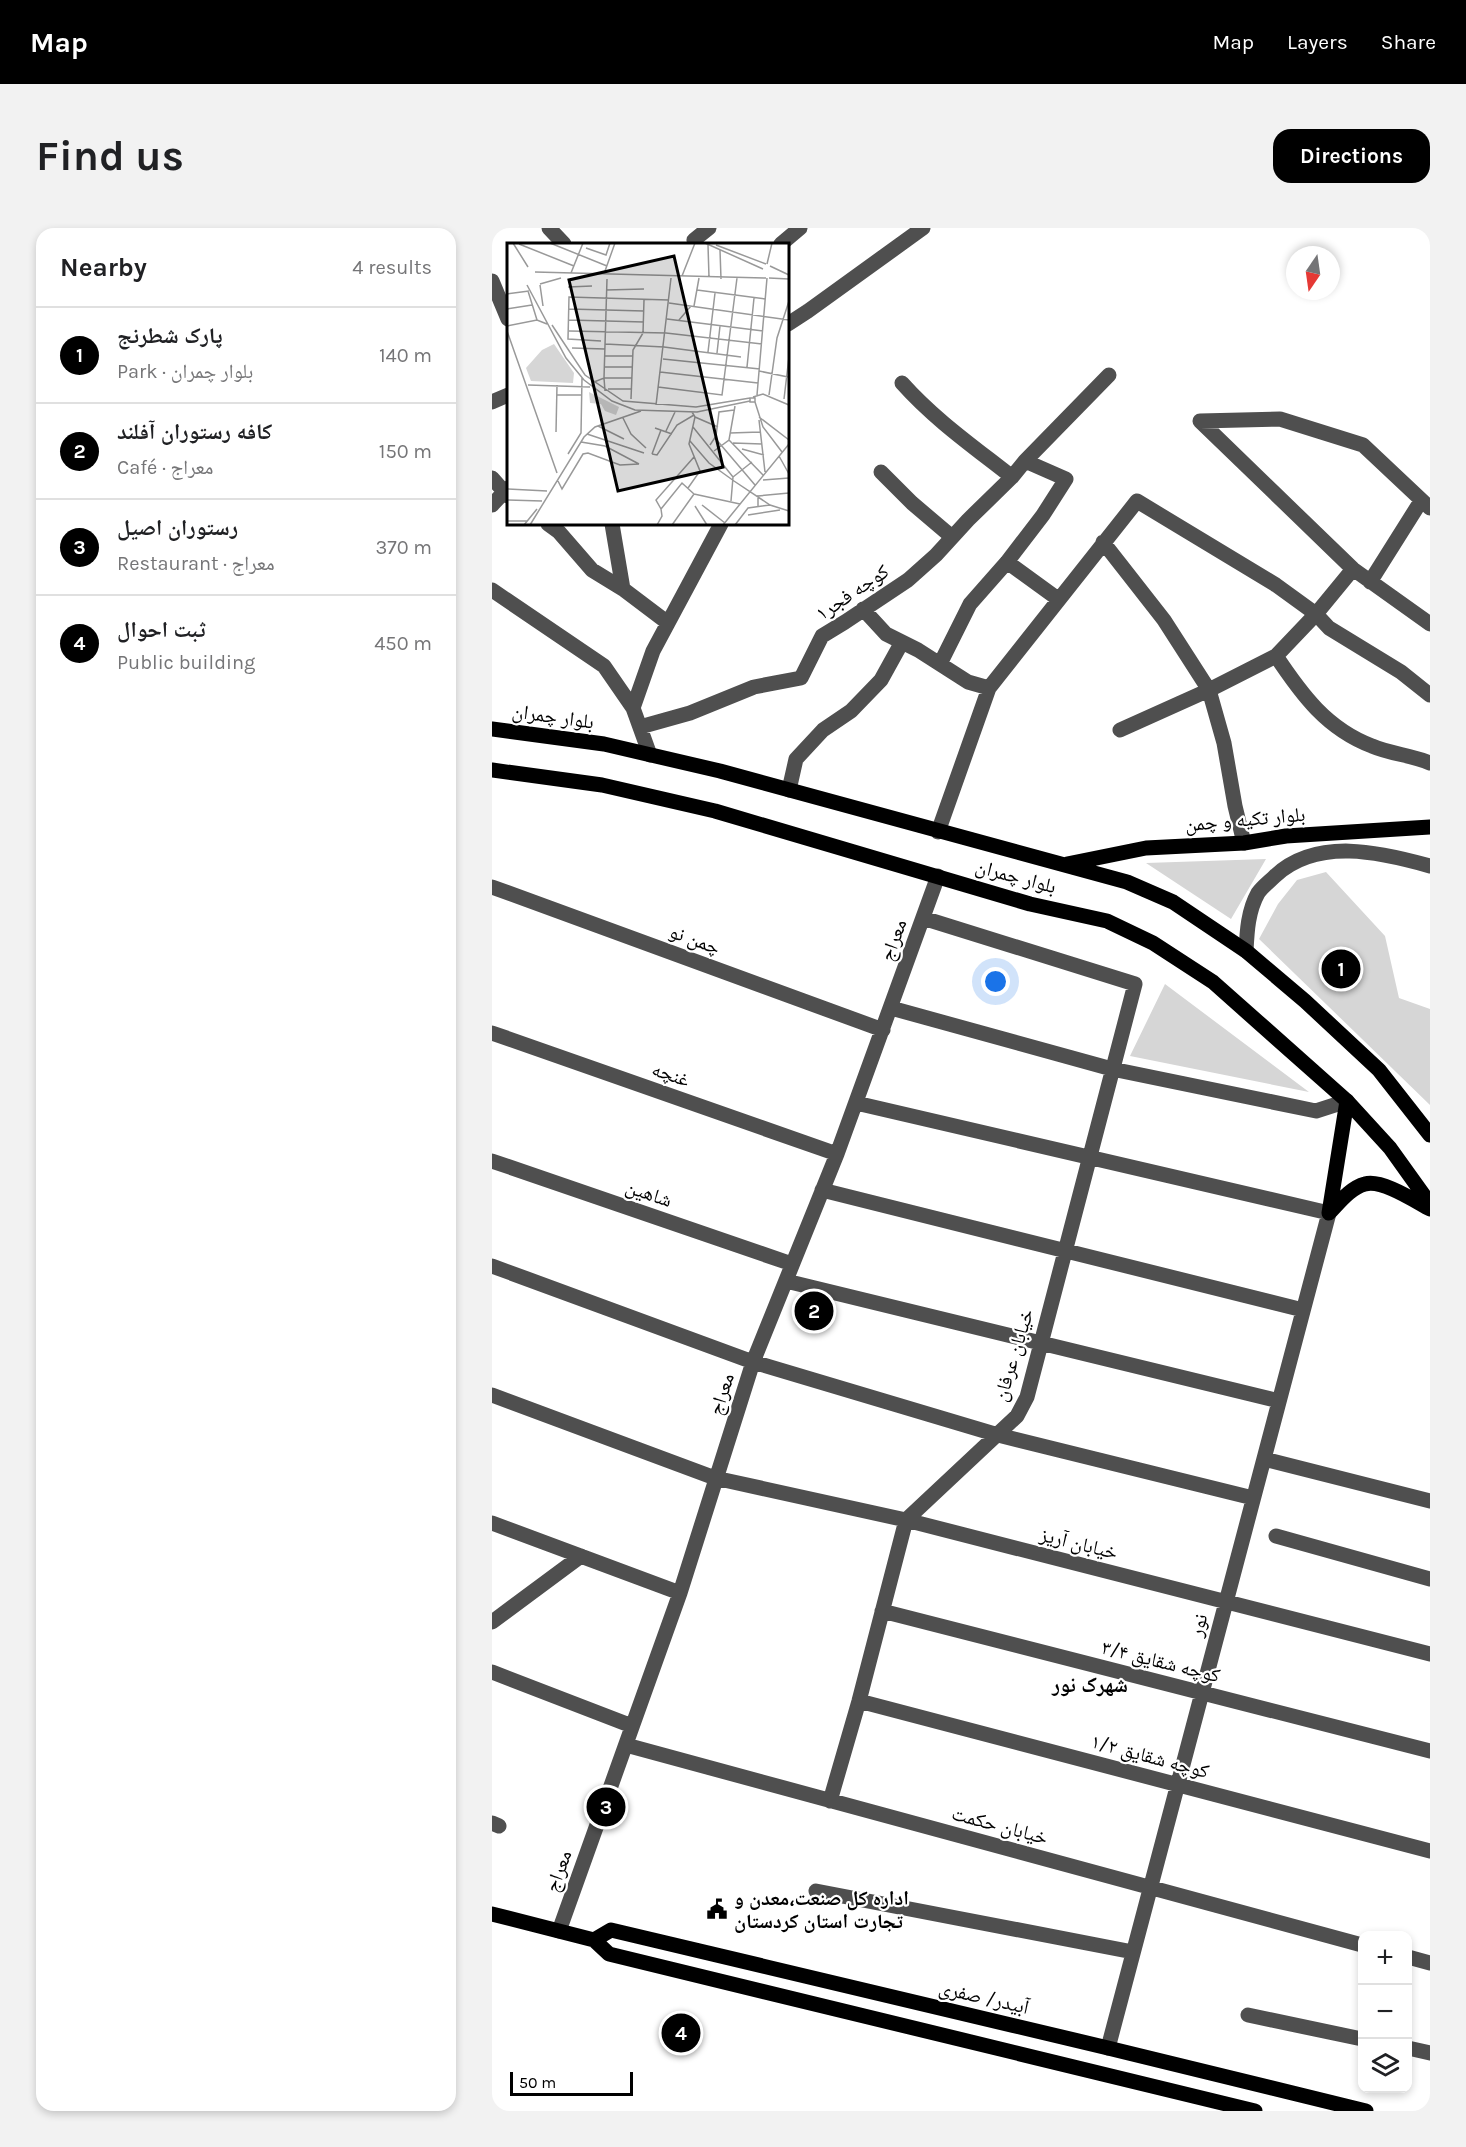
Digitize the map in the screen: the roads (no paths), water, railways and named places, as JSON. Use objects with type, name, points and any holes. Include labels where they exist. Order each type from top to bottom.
[{"type":"main road","name":"بلوار چمران","points":[[492,729],[604,744],[720,771],[1127,882],[1173,902],[1246,951],[1305,1001],[1379,1070],[1430,1135]]},
{"type":"main road","name":"بلوار چمران","points":[[492,770],[602,785],[715,811],[1030,903],[1107,921],[1153,943],[1213,982],[1347,1101],[1390,1148],[1430,1204]]},
{"type":"main road","name":"بلوار تکیه و چمن","points":[[1064,864],[1146,848],[1244,843],[1286,836],[1430,827]]},
{"type":"main road","points":[[1329,1213],[1347,1101]]},
{"type":"main road","points":[[1329,1213],[1352,1191],[1367,1183],[1398,1190],[1430,1209]]},
{"type":"main road","points":[[492,1914],[594,1940],[609,1954],[1255,2111]]},
{"type":"main road","name":"آبیدر/ صفری","points":[[594,1940],[611,1930],[1366,2111]]},
{"type":"street","points":[[549,228],[563,243]]},
{"type":"street","points":[[695,243],[694,240],[709,228]]},
{"type":"street","points":[[782,243],[800,228]]},
{"type":"street","points":[[789,323],[923,228]]},
{"type":"street","points":[[492,281],[507,317]]},
{"type":"street","name":"کوچه فجر۱","points":[[640,727],[690,713],[754,687],[801,678],[822,636],[908,580],[936,555],[1109,375]]},
{"type":"street","points":[[902,383],[923,407],[1012,477]]},
{"type":"street","points":[[492,402],[507,395]]},
{"type":"street","points":[[1370,582],[1426,504],[1363,445],[1280,419],[1200,421],[1353,569],[1370,582],[1430,624]]},
{"type":"street","points":[[940,664],[969,604],[1007,562],[1043,515],[1066,478],[1025,460]]},
{"type":"street","points":[[881,472],[912,503],[952,537]]},
{"type":"street","points":[[492,478],[507,493],[492,506]]},
{"type":"street","points":[[938,832],[989,688],[1137,501],[1276,585],[1316,614],[1329,628],[1401,672],[1430,695]]},
{"type":"street","points":[[550,525],[560,532],[592,570],[623,589],[668,623]]},
{"type":"street","points":[[612,525],[623,589]]},
{"type":"street","points":[[633,708],[653,651],[719,525]]},
{"type":"street","points":[[1103,542],[1164,620],[1209,690],[1224,743],[1244,843]]},
{"type":"street","points":[[1007,562],[1058,599]]},
{"type":"street","points":[[1120,730],[1209,690],[1276,656],[1316,614],[1353,569]]},
{"type":"street","points":[[492,590],[604,666],[633,708],[650,755]]},
{"type":"street","points":[[863,609],[886,634],[968,682],[989,688]]},
{"type":"street","points":[[789,790],[796,759],[823,730],[850,711],[880,680],[902,642]]},
{"type":"street","points":[[1276,656],[1302,694],[1337,729],[1373,747],[1430,763]]},
{"type":"street","points":[[1246,951],[1248,921],[1259,891],[1284,868],[1315,854],[1358,851],[1397,857],[1430,866]]},
{"type":"street","name":"معراج","points":[[559,1931],[680,1593],[753,1362],[837,1154],[938,876]]},
{"type":"street","name":"چمن نو","points":[[492,887],[883,1030]]},
{"type":"street","name":"خیابان عرفان","points":[[906,1520],[1017,1416],[1027,1397],[1135,984],[923,918]]},
{"type":"street","points":[[891,1008],[1112,1069],[1316,1111],[1347,1101]]},
{"type":"street","name":"غنچه","points":[[492,1033],[837,1154]]},
{"type":"street","points":[[856,1104],[1329,1213]]},
{"type":"street","name":"شاهین","points":[[492,1161],[792,1264]]},
{"type":"street","points":[[822,1190],[1303,1310]]},
{"type":"street","name":"نور","points":[[1108,2048],[1329,1213]]},
{"type":"street","points":[[492,1266],[753,1362],[998,1435],[1253,1498]]},
{"type":"street","points":[[786,1281],[1279,1401]]},
{"type":"street","name":"خیابان آریز","points":[[492,1395],[715,1478],[906,1520],[1430,1654]]},
{"type":"street","points":[[1264,1459],[1430,1501]]},
{"type":"street","points":[[830,1801],[859,1701],[906,1520]]},
{"type":"street","points":[[492,1523],[680,1593]]},
{"type":"street","points":[[1276,1536],[1430,1579]]},
{"type":"street","points":[[492,1622],[581,1556]]},
{"type":"street","name":"کوچه شقایق ۳/۴","points":[[882,1611],[1430,1751]]},
{"type":"street","points":[[492,1672],[632,1726]]},
{"type":"street","name":"کوچه شقایق ۱/۲","points":[[859,1701],[1430,1851]]},
{"type":"street","name":"خیابان حکمت","points":[[626,1745],[1358,1944]]},
{"type":"street","points":[[816,1891],[1133,1952]]},
{"type":"street","points":[[1412,1958],[1430,1963]]},
{"type":"street","points":[[1248,2015],[1358,2037]]},
{"type":"street","points":[[1412,2049],[1430,2053]]},
{"type":"place","name":"پارک شطرنج","points":[[1341,969]]},
{"type":"place","name":"کافه رستوران آفلند","points":[[814,1311]]},
{"type":"place","name":"رستوران اصیل","points":[[606,1807]]},
{"type":"place","name":"اداره کل صنعت،معدن و تجارت استان کردستان","points":[[717,1909]]},
{"type":"place","name":"ثبت احوال","points":[[681,2033]]},
{"type":"district","name":"شهرک نور","points":[[1090,1685]]}]
